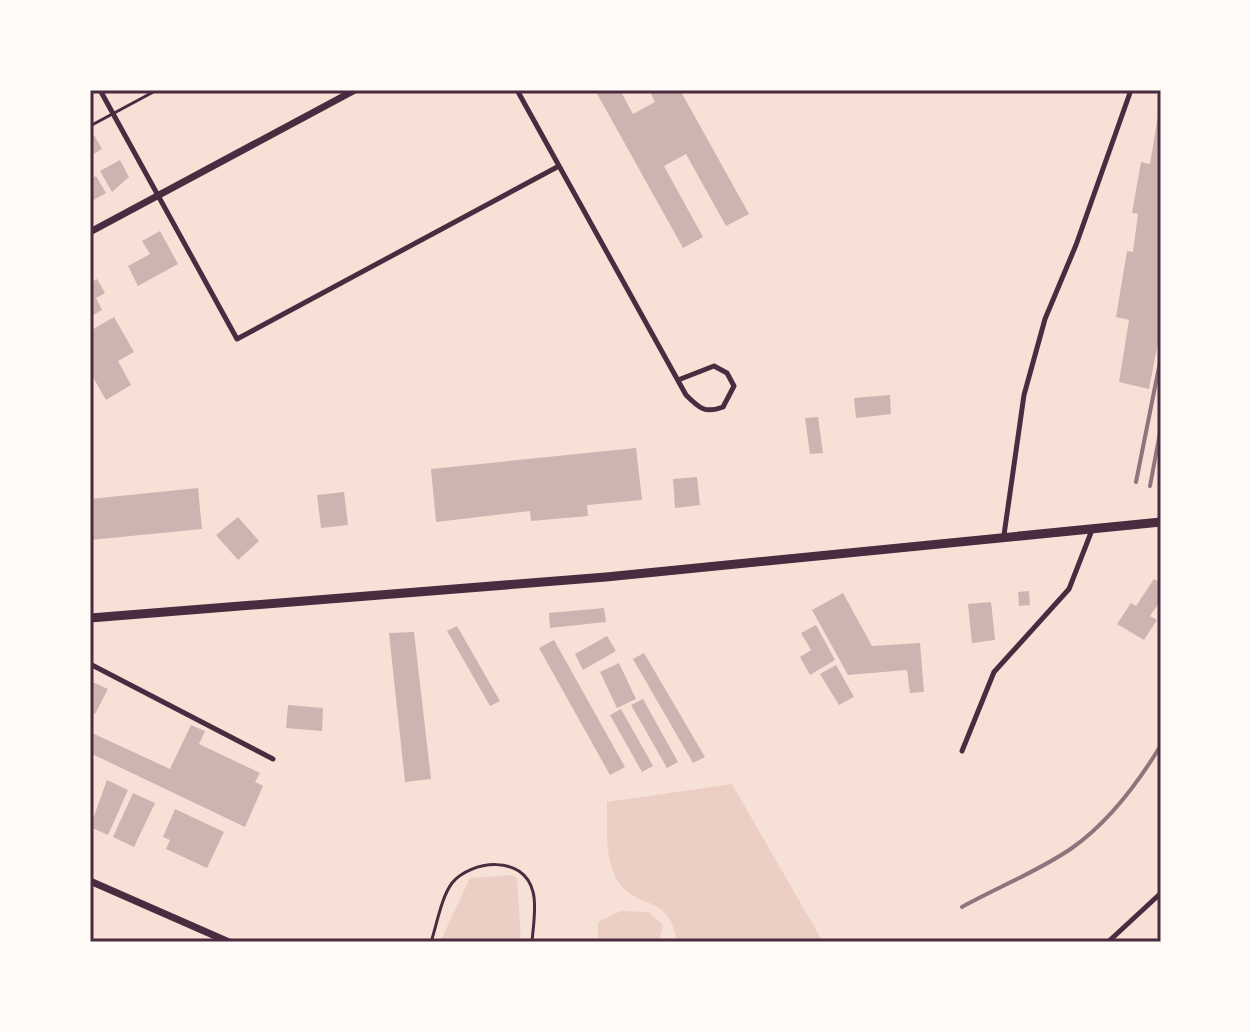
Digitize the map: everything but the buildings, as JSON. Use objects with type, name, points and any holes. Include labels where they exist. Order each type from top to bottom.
[{"type":"main road","points":[[90,618],[606,577],[1004,535],[1161,522]]},
{"type":"street","points":[[100,90],[237,339],[559,166]]},
{"type":"street","points":[[90,232],[355,90]]},
{"type":"street","points":[[517,90],[686,395],[700,409],[711,412],[723,407],[734,386],[727,373],[714,366],[678,380]]},
{"type":"street","points":[[1004,535],[1024,395],[1045,319],[1076,245],[1131,90]]},
{"type":"street","points":[[962,751],[994,672],[1069,589],[1093,529]]},
{"type":"street","points":[[90,664],[273,759]]},
{"type":"street","points":[[90,881],[229,942]]},
{"type":"street","points":[[1108,942],[1161,893]]},
{"type":"lane","points":[[90,126],[157,90]]},
{"type":"lane","points":[[431,942],[449,887],[466,869],[496,863],[520,873],[533,891],[532,942]]},
{"type":"shaded area","points":[[732,784],[823,942],[677,942],[668,916],[627,892],[614,875],[609,855],[607,802]]},
{"type":"shaded area","points":[[512,875],[517,878],[521,942],[440,942],[470,878]]},
{"type":"shaded area","points":[[621,911],[648,912],[663,925],[659,942],[598,942],[598,922]]},
{"type":"railway","points":[[1136,482],[1161,357]]},
{"type":"railway","points":[[1150,486],[1161,427]]},
{"type":"railway","points":[[962,907],[1046,864],[1086,838],[1122,801],[1161,745]]}]
